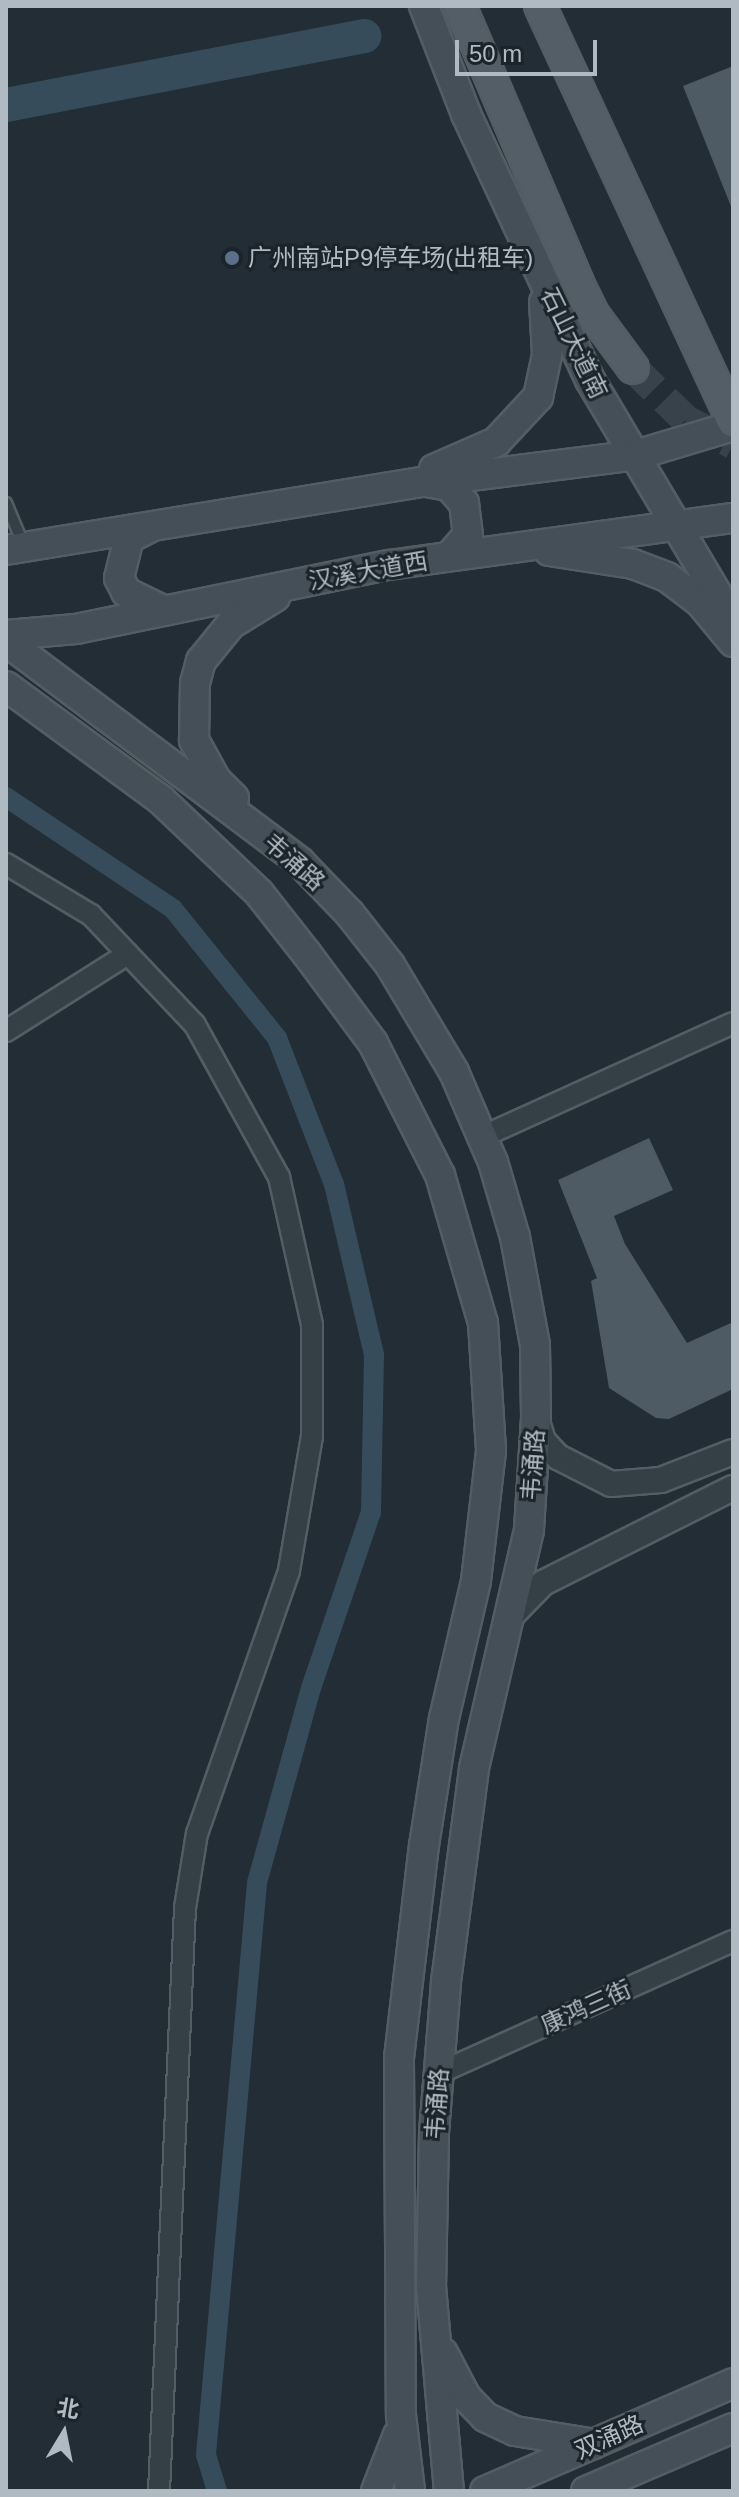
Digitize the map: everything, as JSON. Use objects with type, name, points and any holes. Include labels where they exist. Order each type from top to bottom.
[{"type":"main road","name":"石山大道南","points":[[424,6],[466,114],[590,380],[679,524],[733,621]]},
{"type":"main road","points":[[460,6],[578,283],[604,332],[633,368]]},
{"type":"main road","points":[[16,549],[423,482],[636,455],[733,424],[540,6]]},
{"type":"main road","points":[[390,489],[496,442],[538,397],[549,330],[528,248]]},
{"type":"main road","points":[[423,482],[449,486],[464,503],[468,535],[450,556]]},
{"type":"main road","name":"汉溪大道西","points":[[6,638],[76,629],[389,565],[733,518]]},
{"type":"main road","points":[[150,528],[129,538],[119,578],[126,592],[165,611]]},
{"type":"main road","points":[[484,551],[564,553],[649,569],[685,589],[733,642]]},
{"type":"main road","points":[[300,862],[216,780],[194,740],[191,716],[201,661],[250,608],[299,589],[389,565]]},
{"type":"main road","name":"韦涌路","points":[[6,638],[300,862],[390,965],[454,1072],[484,1136],[515,1237],[535,1345],[536,1418],[529,1530],[512,1615],[474,1769],[439,2073],[433,2331],[449,2491]]},
{"type":"main road","name":"韦涌路","points":[[6,686],[161,800],[259,893],[373,1043],[440,1175],[483,1323],[491,1387],[489,1465],[476,1581],[442,1732],[401,2027],[401,2415],[410,2491]]},
{"type":"main road","points":[[161,800],[153,787],[159,770],[184,775]]},
{"type":"main road","points":[[401,2332],[433,2331],[454,2378],[485,2417],[515,2431],[595,2444]]},
{"type":"main road","name":"双涌路","points":[[485,2491],[733,2383]]},
{"type":"main road","points":[[376,2491],[393,2458],[401,2415]]},
{"type":"main road","name":"双涌路","points":[[586,2491],[733,2428]]},
{"type":"main road","points":[[622,2432],[639,2469]]},
{"type":"street","points":[[6,864],[91,915],[195,1025],[279,1177],[312,1325],[312,1436],[289,1571],[197,1833],[185,1908],[159,2491]]},
{"type":"street","points":[[6,1031],[128,954]]},
{"type":"street","points":[[484,1136],[733,1023]]},
{"type":"street","points":[[536,1418],[543,1441],[558,1457],[611,1484],[661,1480],[733,1452]]},
{"type":"street","points":[[733,1463],[718,1476],[719,1484],[733,1488]]},
{"type":"street","points":[[512,1615],[543,1583],[733,1488]]},
{"type":"street","name":"康鸿三街","points":[[439,2073],[733,1941]]},
{"type":"lane","points":[[6,503],[16,549]]},
{"type":"building","points":[[733,66],[733,209],[732,209],[683,86]]},
{"type":"building","points":[[649,1138],[673,1190],[614,1216],[625,1244],[687,1343],[733,1322],[733,1389],[669,1419],[656,1418],[609,1388],[591,1281],[597,1278],[558,1180]]},
{"type":"waterway","points":[[6,105],[364,36]]},
{"type":"waterway","points":[[6,797],[173,909],[277,1038],[334,1184],[374,1355],[371,1512],[311,1688],[257,1883],[206,2455],[217,2491]]},
{"type":"tunnel","points":[[633,368],[686,420],[733,444]]},
{"type":"place","name":"广州南站P9停车场(出租车)","points":[[232,258]]}]
